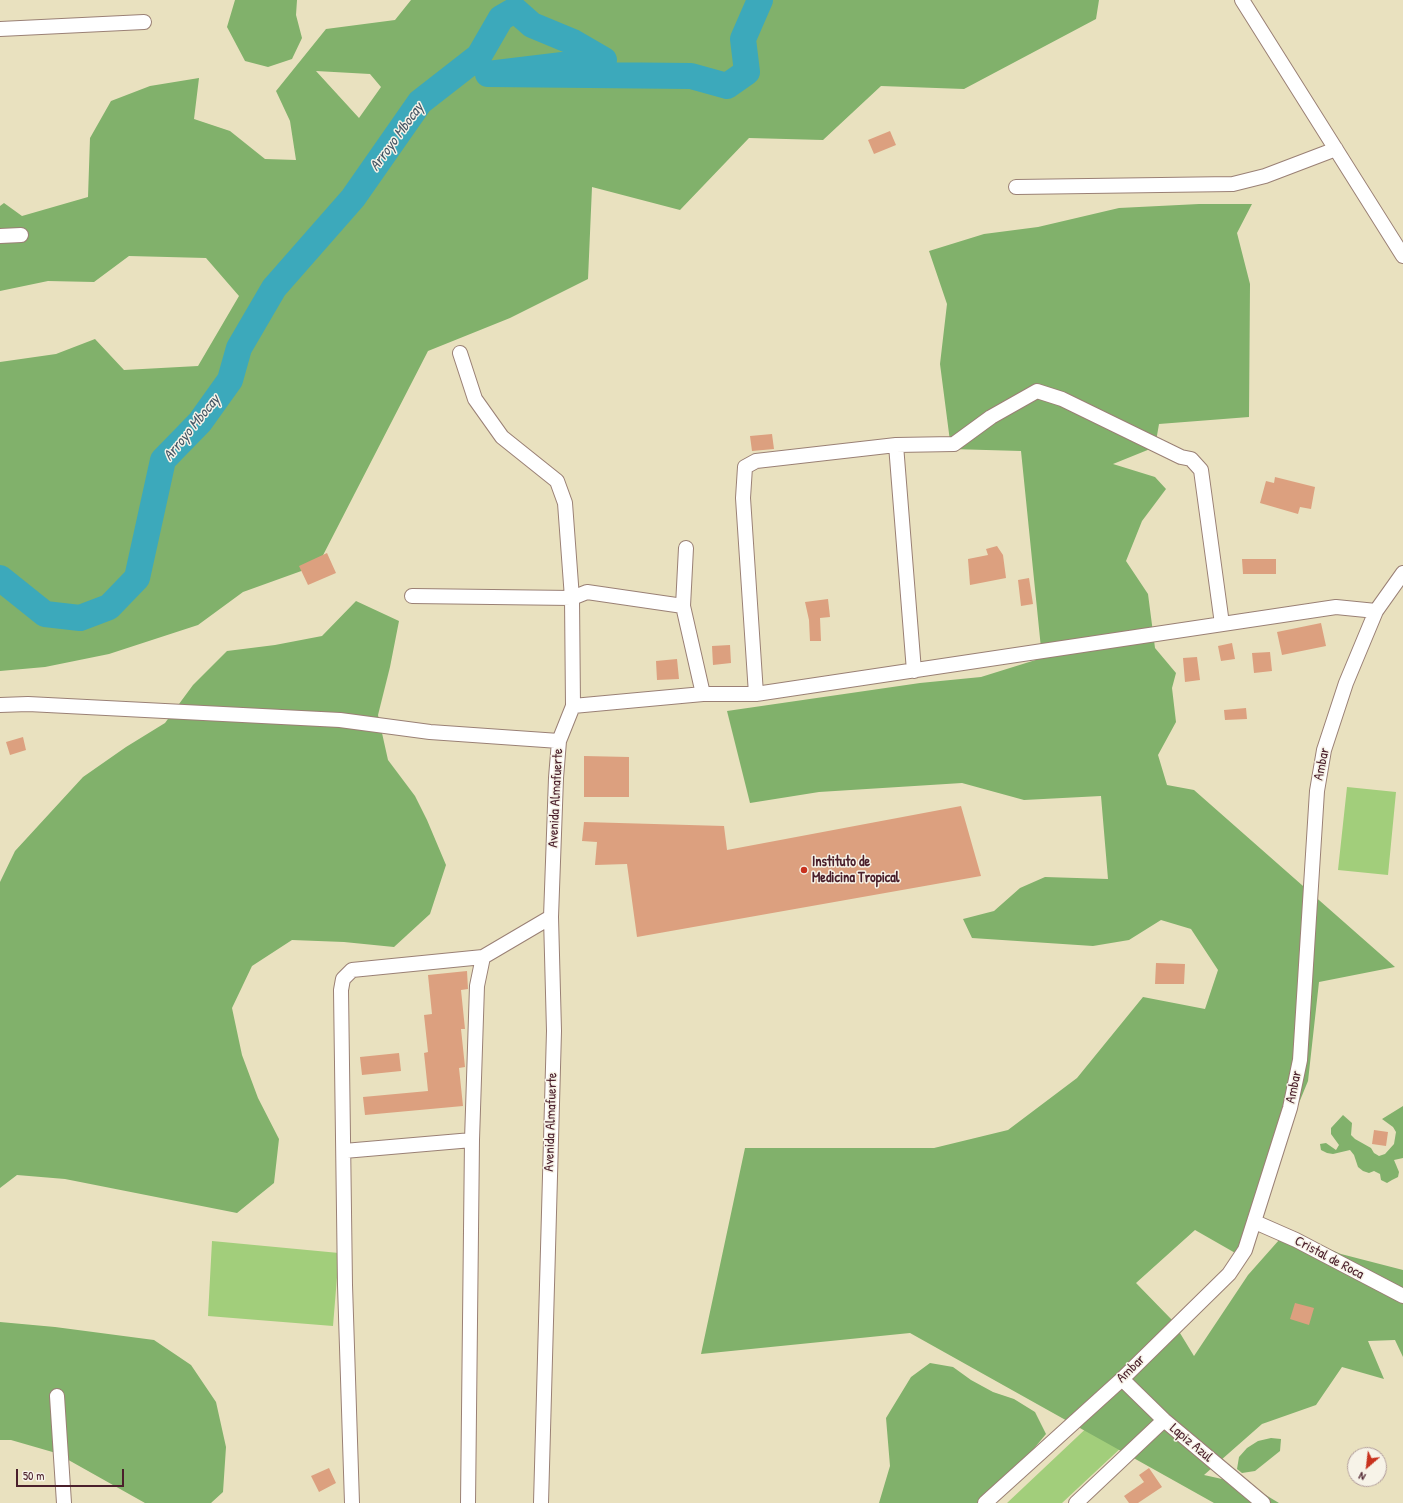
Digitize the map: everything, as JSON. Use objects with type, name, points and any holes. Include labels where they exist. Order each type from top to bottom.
[{"type":"street","points":[[1242,0],[1403,256]]},
{"type":"street","points":[[0,29],[144,22]]},
{"type":"street","points":[[1016,187],[1233,184],[1265,176],[1336,149]]},
{"type":"street","points":[[0,236],[20,235]]},
{"type":"street","points":[[460,353],[475,399],[502,437],[557,481],[565,503],[572,598],[573,706],[703,694],[756,694],[1336,607],[1376,611]]},
{"type":"street","points":[[756,694],[743,498],[745,467],[756,461],[896,445],[954,444],[991,417],[1037,392],[1062,399],[1181,457],[1191,459],[1201,470],[1222,624]]},
{"type":"street","points":[[896,445],[914,671]]},
{"type":"street","points":[[686,548],[683,606],[703,694]]},
{"type":"street","name":"Ambar","points":[[985,1503],[1122,1379],[1229,1274],[1245,1250],[1290,1108],[1300,1060],[1316,791],[1324,750],[1346,683],[1376,611],[1403,573]]},
{"type":"street","points":[[412,596],[572,598],[588,592],[683,606]]},
{"type":"street","points":[[0,705],[28,704],[340,720],[430,732],[559,741]]},
{"type":"street","name":"Avenida Almafuerte","points":[[541,1503],[554,1031],[551,917],[559,741],[573,706]]},
{"type":"street","points":[[352,1503],[345,1285],[341,990],[343,979],[352,970],[483,957],[551,917]]},
{"type":"street","points":[[468,1503],[472,1140],[477,986],[483,957]]},
{"type":"street","points":[[344,1151],[472,1140]]},
{"type":"street","name":"Cristal de Roca","points":[[1255,1222],[1296,1240],[1403,1296]]},
{"type":"street","name":"Lapiz Azul","points":[[1122,1379],[1164,1420],[1263,1503]]},
{"type":"street","points":[[57,1396],[64,1503]]},
{"type":"street","points":[[1076,1503],[1164,1420]]},
{"type":"green space","points":[[235,0],[297,0],[296,15],[302,38],[292,59],[268,67],[245,61],[227,27]]},
{"type":"green space","points":[[411,0],[1099,0],[1096,19],[964,89],[881,86],[823,140],[749,138],[680,210],[592,187],[588,279],[510,318],[428,351],[318,565],[243,592],[198,625],[109,654],[45,667],[0,671],[0,362],[56,354],[95,339],[124,370],[198,366],[239,296],[206,258],[129,256],[94,282],[48,281],[0,291],[0,206],[4,203],[22,216],[88,197],[90,138],[111,101],[150,86],[199,78],[194,119],[230,131],[265,159],[296,160],[290,121],[276,91],[326,29],[395,20]],"holes":[[[316,71],[370,74],[381,87],[359,118]]]},
{"type":"green space","points":[[1199,204],[1252,204],[1237,233],[1250,284],[1249,417],[1159,424],[1155,447],[1113,464],[1155,477],[1166,489],[1142,521],[1126,561],[1148,594],[1155,648],[1176,673],[1172,688],[1176,722],[1158,755],[1167,785],[1194,790],[1395,967],[1319,982],[1308,1081],[1237,1254],[1195,1230],[1136,1283],[1172,1320],[1194,1356],[1248,1275],[1287,1231],[1341,1254],[1403,1270],[1403,1357],[1395,1340],[1368,1341],[1384,1379],[1342,1367],[1316,1405],[1262,1424],[1204,1475],[1249,1485],[1279,1503],[1214,1503],[910,1333],[701,1354],[745,1148],[934,1148],[1008,1130],[1077,1078],[1143,997],[1205,1009],[1218,970],[1191,929],[1161,920],[1129,940],[1093,946],[972,938],[963,919],[994,911],[1020,888],[1045,877],[1108,879],[1101,796],[1024,800],[962,783],[819,792],[750,803],[727,711],[920,683],[981,677],[1042,658],[1021,451],[951,449],[940,364],[947,304],[929,251],[984,234],[1038,227],[1119,208]]},
{"type":"green space","points":[[356,601],[399,621],[390,667],[378,715],[388,760],[415,796],[446,865],[430,914],[394,947],[344,942],[292,940],[252,966],[232,1008],[242,1055],[258,1098],[279,1139],[274,1183],[237,1213],[65,1179],[17,1175],[0,1188],[0,882],[15,851],[83,777],[126,747],[165,723],[193,685],[227,651],[275,645],[322,636]]},
{"type":"green space","points":[[1347,787],[1396,792],[1388,875],[1338,870]]},
{"type":"green space","points":[[1403,1106],[1403,1158],[1394,1160],[1399,1172],[1398,1177],[1387,1183],[1381,1180],[1380,1174],[1374,1171],[1369,1173],[1358,1167],[1354,1155],[1350,1150],[1333,1154],[1321,1150],[1320,1144],[1326,1143],[1336,1150],[1339,1145],[1331,1134],[1331,1128],[1343,1115],[1352,1123],[1351,1135],[1355,1139],[1371,1148],[1374,1153],[1379,1156],[1385,1154],[1394,1144],[1396,1132],[1393,1127],[1382,1119]]},
{"type":"green space","points":[[212,1241],[339,1253],[333,1326],[208,1316]]},
{"type":"green space","points":[[0,1322],[55,1327],[154,1340],[191,1365],[216,1402],[226,1447],[223,1492],[211,1503],[145,1503],[56,1453],[11,1440],[0,1440]]},
{"type":"green space","points":[[930,1363],[953,1367],[971,1380],[993,1392],[1014,1399],[1035,1412],[1046,1434],[1031,1452],[981,1503],[879,1503],[890,1466],[886,1418],[911,1377]]},
{"type":"green space","points":[[1112,1404],[1139,1431],[1062,1503],[1007,1503]]},
{"type":"green space","points":[[1271,1438],[1281,1439],[1280,1451],[1255,1471],[1242,1473],[1237,1469],[1239,1457],[1247,1448],[1258,1441]]},
{"type":"building","points":[[890,131],[896,145],[874,154],[868,140]]},
{"type":"building","points":[[772,434],[774,449],[752,451],[750,436]]},
{"type":"building","points":[[1275,477],[1315,487],[1311,509],[1300,507],[1298,514],[1260,503],[1266,481],[1274,483]]},
{"type":"building","points":[[997,546],[1003,555],[1006,578],[970,585],[968,559],[988,555],[986,549]]},
{"type":"building","points":[[327,553],[336,573],[308,585],[299,566]]},
{"type":"building","points":[[1242,559],[1276,559],[1276,574],[1243,574]]},
{"type":"building","points":[[1029,578],[1033,604],[1021,606],[1018,580]]},
{"type":"building","points":[[828,599],[830,617],[820,618],[821,641],[810,641],[809,620],[805,602]]},
{"type":"building","points":[[1321,623],[1326,646],[1282,655],[1277,632]]},
{"type":"building","points":[[1232,643],[1235,659],[1221,661],[1218,646]]},
{"type":"building","points":[[730,645],[731,663],[713,665],[712,646]]},
{"type":"building","points":[[1270,652],[1272,671],[1254,673],[1252,653]]},
{"type":"building","points":[[1197,657],[1200,680],[1185,682],[1183,658]]},
{"type":"building","points":[[677,659],[679,679],[657,680],[656,661]]},
{"type":"building","points":[[1246,708],[1247,719],[1225,720],[1224,710]]},
{"type":"building","points":[[23,737],[26,750],[10,755],[6,742]]},
{"type":"building","points":[[584,756],[629,757],[629,797],[584,797]]},
{"type":"building","name":"Instituto de Medicina Tropical","points":[[961,806],[981,876],[637,937],[627,864],[595,865],[597,842],[582,841],[584,822],[724,826],[727,850]]},
{"type":"building","points":[[1156,963],[1185,964],[1184,984],[1155,984]]},
{"type":"building","points":[[467,971],[468,989],[461,990],[465,1029],[461,1029],[465,1067],[459,1068],[463,1106],[365,1115],[363,1097],[428,1091],[424,1053],[428,1052],[424,1015],[432,1014],[428,975]]},
{"type":"building","points":[[399,1053],[401,1071],[362,1075],[360,1057]]},
{"type":"building","points":[[1374,1130],[1388,1132],[1386,1146],[1372,1144]]},
{"type":"building","points":[[1295,1303],[1314,1308],[1309,1325],[1290,1319]]},
{"type":"building","points":[[329,1468],[336,1483],[319,1492],[311,1476]]},
{"type":"building","points":[[1149,1468],[1162,1487],[1138,1503],[1129,1503],[1124,1496],[1144,1482],[1139,1475]]},
{"type":"waterway","name":"Arroyo Mbocay","points":[[0,578],[45,614],[80,618],[109,607],[137,578],[163,460],[200,422],[230,380],[239,348],[274,288],[353,198],[420,102],[479,56],[501,18],[515,10],[532,25],[573,42],[604,60],[488,74],[691,76],[727,86],[747,72],[743,39],[760,0]]},
{"type":"place","name":"Instituto de Medicina Tropical","points":[[804,870]]}]
